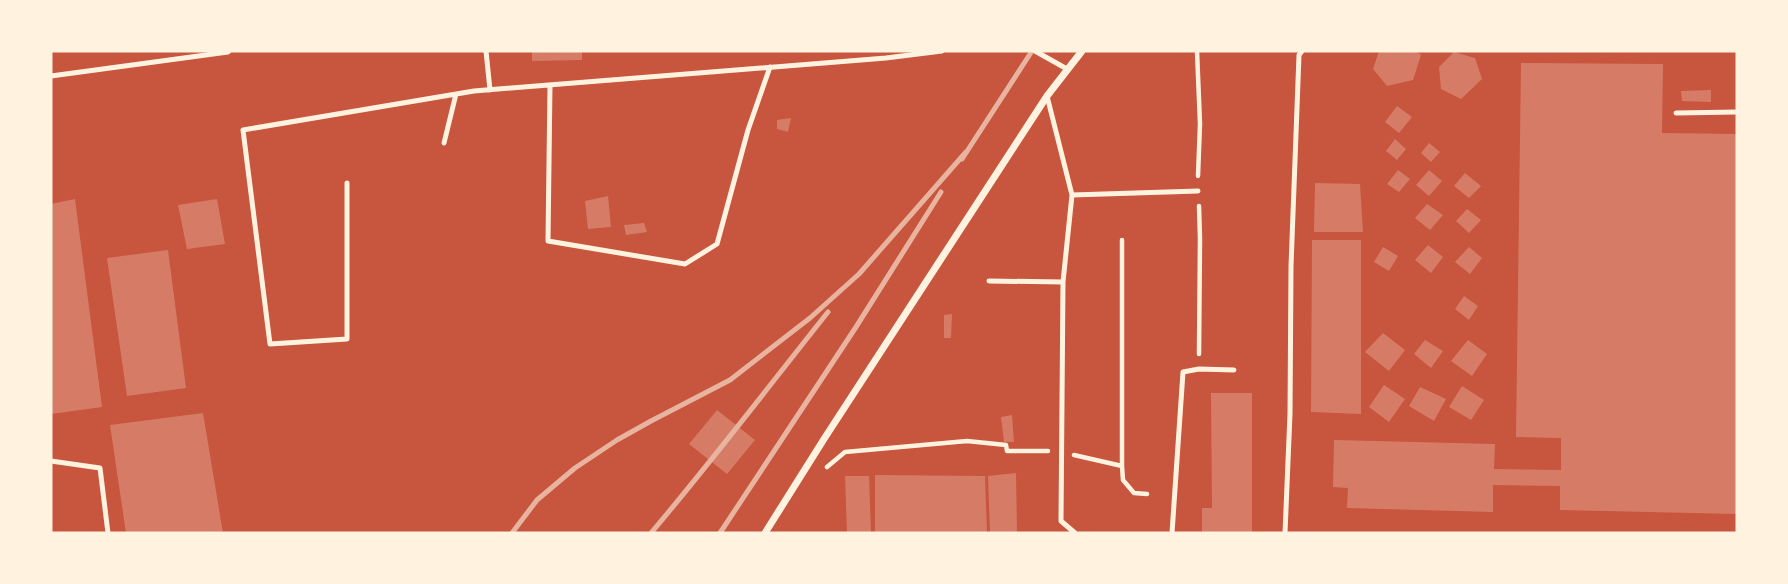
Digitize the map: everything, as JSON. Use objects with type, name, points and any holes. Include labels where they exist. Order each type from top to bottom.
[{"type":"street","points":[[765,533],[1047,96],[1082,51]]},
{"type":"lane","points":[[51,76],[229,51]]},
{"type":"lane","points":[[486,51],[490,90]]},
{"type":"lane","points":[[882,51],[886,58]]},
{"type":"lane","points":[[347,184],[347,340],[270,344],[243,130],[490,90],[886,58],[942,51]]},
{"type":"lane","points":[[1035,51],[1067,69]]},
{"type":"lane","points":[[1285,533],[1290,414],[1291,266],[1298,69],[1302,51]]},
{"type":"lane","points":[[550,85],[548,241],[685,264],[717,244],[748,130],[770,67]]},
{"type":"lane","points":[[444,144],[456,94]]},
{"type":"lane","points":[[1047,96],[1072,195],[1063,282],[1061,521],[1075,533]]},
{"type":"lane","points":[[1676,114],[1737,112]]},
{"type":"lane","points":[[1072,195],[1198,191]]},
{"type":"lane","points":[[989,281],[1063,282]]},
{"type":"lane","points":[[1172,533],[1183,372],[1199,369],[1234,370]]},
{"type":"lane","points":[[51,461],[100,468],[108,533]]},
{"type":"path","points":[[1198,52],[1199,369]]},
{"type":"path","points":[[1122,240],[1123,480],[1134,493],[1147,494]]},
{"type":"path","points":[[812,458],[826,468],[845,452],[967,441],[1006,445],[1007,451],[1046,450]]},
{"type":"path","points":[[1062,452],[1122,466]]},
{"type":"building","points":[[532,51],[582,51],[582,60],[532,61]]},
{"type":"building","points":[[1379,51],[1416,51],[1421,55],[1413,80],[1387,86],[1373,69]]},
{"type":"building","points":[[1454,52],[1475,58],[1482,79],[1461,99],[1441,89],[1439,67]]},
{"type":"building","points":[[1521,63],[1663,64],[1662,133],[1737,134],[1737,514],[1560,510],[1560,486],[1493,485],[1493,512],[1347,508],[1348,488],[1333,487],[1334,440],[1495,444],[1494,469],[1561,470],[1561,438],[1516,437]]},
{"type":"building","points":[[1711,90],[1711,102],[1682,101],[1681,91]]},
{"type":"building","points":[[1397,106],[1412,117],[1399,133],[1385,122]]},
{"type":"building","points":[[791,118],[788,132],[777,129],[777,120]]},
{"type":"building","points":[[1395,139],[1406,149],[1397,160],[1386,151]]},
{"type":"building","points":[[1429,143],[1440,152],[1431,162],[1421,153]]},
{"type":"building","points":[[1398,170],[1410,179],[1399,192],[1387,184]]},
{"type":"building","points":[[1429,170],[1442,181],[1429,196],[1416,185]]},
{"type":"building","points":[[1465,173],[1481,186],[1469,198],[1454,186]]},
{"type":"building","points":[[1315,183],[1360,184],[1363,232],[1314,232]]},
{"type":"building","points":[[608,196],[611,227],[588,229],[585,201]]},
{"type":"building","points":[[75,199],[102,407],[51,414],[51,204]]},
{"type":"building","points":[[217,199],[225,244],[187,249],[178,205]]},
{"type":"building","points":[[1427,204],[1443,215],[1430,230],[1415,218]]},
{"type":"building","points":[[1467,209],[1481,220],[1469,233],[1456,221]]},
{"type":"building","points":[[644,223],[647,232],[626,235],[624,225]]},
{"type":"building","points":[[1312,240],[1361,240],[1361,414],[1311,412]]},
{"type":"building","points":[[1428,245],[1443,257],[1431,273],[1415,260]]},
{"type":"building","points":[[1383,247],[1398,256],[1389,271],[1374,262]]},
{"type":"building","points":[[1469,247],[1482,258],[1470,274],[1455,262]]},
{"type":"building","points":[[168,250],[186,388],[127,396],[107,258]]},
{"type":"building","points":[[1464,296],[1478,306],[1469,320],[1455,309]]},
{"type":"building","points":[[952,314],[951,338],[944,338],[944,315]]},
{"type":"building","points":[[1383,333],[1405,350],[1389,371],[1365,352]]},
{"type":"building","points":[[1425,340],[1443,351],[1431,368],[1414,354]]},
{"type":"building","points":[[1468,340],[1487,354],[1472,376],[1451,361]]},
{"type":"building","points":[[1384,385],[1405,399],[1389,422],[1369,407]]},
{"type":"building","points":[[1462,386],[1484,400],[1471,420],[1449,407]]},
{"type":"building","points":[[1420,387],[1446,399],[1434,421],[1409,406]]},
{"type":"building","points":[[1211,393],[1252,393],[1252,533],[1202,533],[1202,508],[1212,508]]},
{"type":"building","points":[[717,410],[755,440],[727,474],[689,444]]},
{"type":"building","points":[[203,413],[223,533],[126,533],[110,425]]},
{"type":"building","points":[[1012,415],[1014,442],[1004,442],[1001,417]]},
{"type":"building","points":[[1016,473],[1017,533],[990,533],[988,476]]},
{"type":"building","points":[[875,475],[985,476],[987,533],[875,533]]},
{"type":"building","points":[[845,476],[869,476],[871,533],[847,533]]},
{"type":"railway","points":[[962,159],[1032,51]]},
{"type":"railway","points":[[512,533],[537,500],[575,468],[617,440],[730,380],[810,318],[859,274],[966,152]]},
{"type":"railway","points":[[720,533],[941,192]]},
{"type":"railway","points":[[651,533],[828,312]]}]
